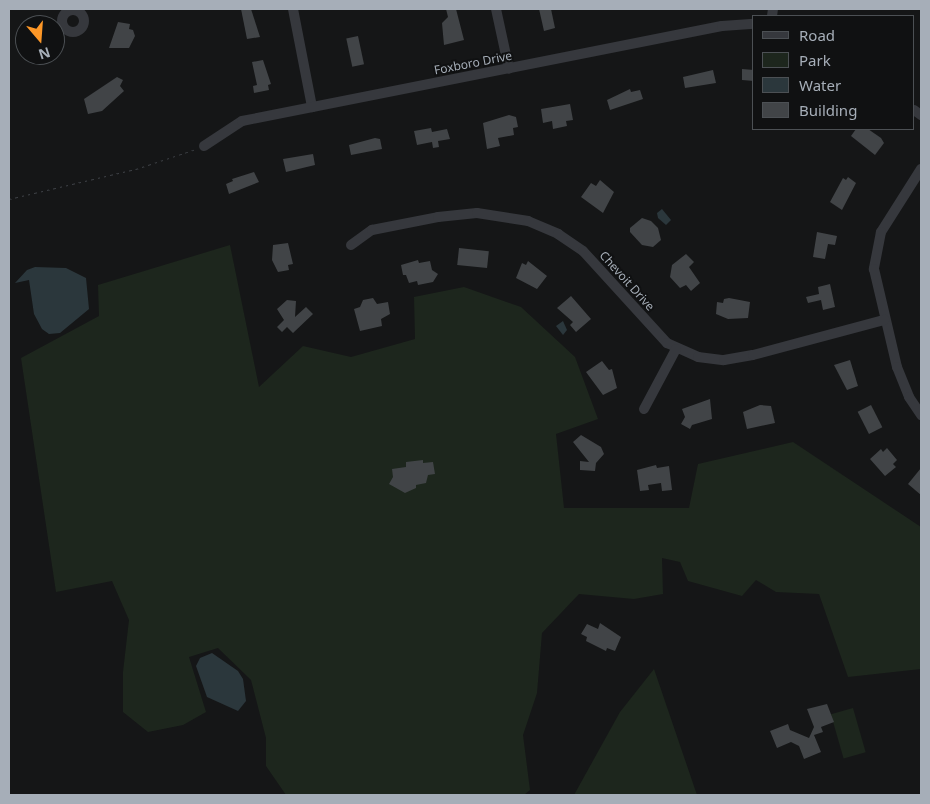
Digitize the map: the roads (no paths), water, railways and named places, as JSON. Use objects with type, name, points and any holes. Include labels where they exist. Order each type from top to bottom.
[{"type":"street","points":[[293,9],[312,108]]},
{"type":"street","points":[[496,9],[508,69]]},
{"type":"street","name":"Foxboro Drive","points":[[204,146],[242,121],[722,26],[752,24]]},
{"type":"street","points":[[921,170],[881,232],[875,252],[876,288],[884,320],[908,394],[921,415]]},
{"type":"street","name":"Chevoit Drive","points":[[350,245],[372,230],[438,217],[477,213],[528,221],[558,234],[583,251],[656,332],[676,349],[698,357],[731,359],[884,320]]},
{"type":"street","points":[[644,409],[676,349]]},
{"type":"water","points":[[662,209],[671,220],[666,225],[658,218],[657,213]]},
{"type":"water","points":[[35,267],[66,268],[86,278],[89,309],[60,333],[49,334],[42,329],[34,314],[29,280],[15,283],[27,270]]},
{"type":"water","points":[[563,321],[567,330],[563,335],[556,326]]},
{"type":"water","points":[[212,653],[238,671],[243,679],[246,701],[238,711],[207,697],[196,666],[200,658]]}]
